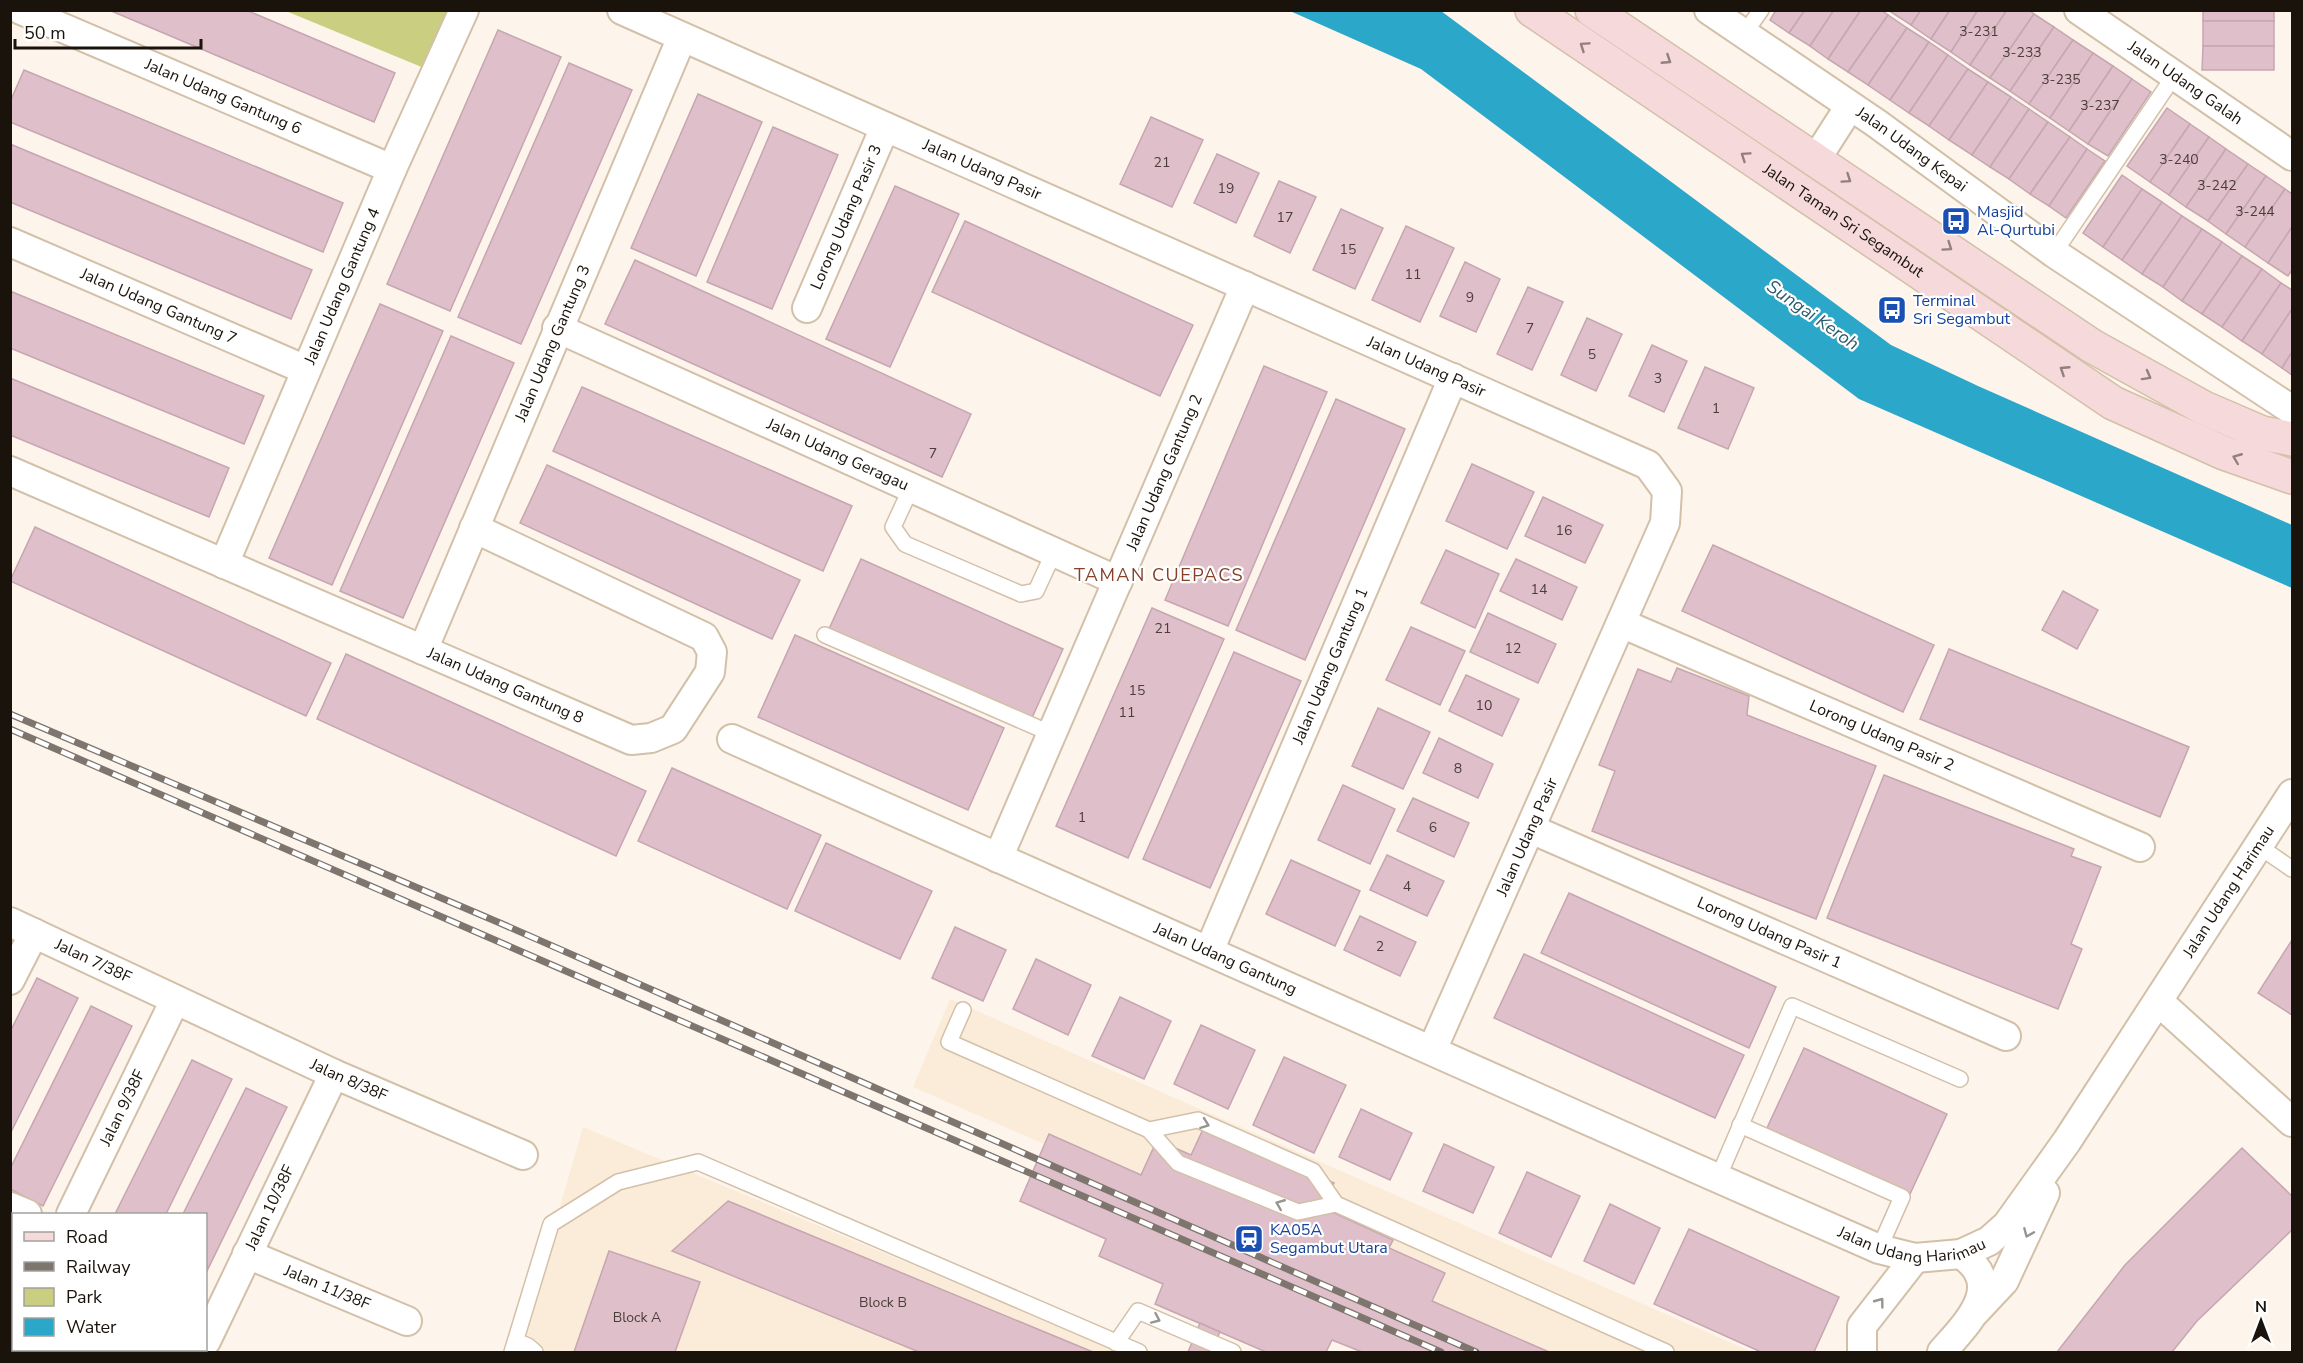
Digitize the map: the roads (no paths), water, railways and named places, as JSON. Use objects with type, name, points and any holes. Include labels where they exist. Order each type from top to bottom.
[{"type":"street","name":"Jalan Udang Gantung 6","points":[[21,10],[392,169]]},
{"type":"street","name":"Jalan Udang Gantung 4","points":[[224,564],[392,169],[464,10]]},
{"type":"street","name":"Jalan Udang Pasir","points":[[622,10],[1648,465],[1667,491],[1665,523],[1432,1050]]},
{"type":"street","name":"Jalan Taman Sri Segambut","points":[[1532,10],[2113,402],[2224,453],[2292,477]]},
{"type":"street","name":"Jalan Udang Kepai","points":[[1709,10],[1850,106],[2054,253],[2292,410]]},
{"type":"street","name":"Jalan Udang Galah","points":[[2079,10],[2292,156]]},
{"type":"street","points":[[1605,19],[2092,346],[2204,408],[2262,433],[2292,439]]},
{"type":"street","name":"Jalan Udang Gantung 3","points":[[423,650],[557,328],[682,37]]},
{"type":"street","points":[[1816,159],[1850,106]]},
{"type":"street","name":"Lorong Udang Pasir 3","points":[[807,308],[885,127]]},
{"type":"street","name":"Jalan Udang Gantung 7","points":[[10,242],[306,370]]},
{"type":"street","name":"Jalan Udang Gantung 2","points":[[998,858],[1245,286]]},
{"type":"street","name":"Jalan Udang Geragau","points":[[557,328],[1118,581]]},
{"type":"street","name":"Jalan Udang Gantung 1","points":[[1209,951],[1453,378]]},
{"type":"street","name":"Jalan Udang Gantung 8","points":[[10,471],[631,740],[651,738],[673,729],[710,672],[712,652],[704,637],[474,528]]},
{"type":"street","name":"Lorong Udang Pasir 2","points":[[1621,623],[2140,846]]},
{"type":"street","name":"Jalan Udang Gantung","points":[[732,739],[1718,1178]]},
{"type":"street","name":"Jalan Udang Harimau","points":[[1718,1178],[1879,1249],[1915,1258],[1961,1254],[1989,1241],[2007,1225],[2067,1141],[2260,847],[2292,794]]},
{"type":"street","name":"Lorong Udang Pasir 1","points":[[1531,829],[2006,1036]]},
{"type":"street","points":[[10,980],[22,928]]},
{"type":"street","name":"Jalan 7/38F","points":[[22,928],[175,1000]]},
{"type":"street","name":"Jalan 8/38F","points":[[175,1000],[334,1074],[523,1155]]},
{"type":"street","name":"Jalan 9/38F","points":[[71,1213],[175,1000]]},
{"type":"street","points":[[2159,1002],[2292,1122]]},
{"type":"street","name":"Jalan 10/38F","points":[[207,1336],[212,1310],[247,1254],[334,1074]]},
{"type":"street","name":"Jalan Udang Harimau","points":[[1942,1353],[2004,1281],[2067,1141]]},
{"type":"street","name":"Jalan 11/38F","points":[[247,1254],[407,1321]]},
{"type":"street","points":[[1961,1254],[1972,1262],[1979,1274],[1981,1300],[1975,1312]]},
{"type":"street","points":[[1862,1353],[1862,1326],[1915,1258]]},
{"type":"lane","points":[[1744,34],[1761,10]]},
{"type":"lane","points":[[2054,253],[2175,76]]},
{"type":"lane","points":[[911,488],[893,527],[904,544],[1021,594],[1036,591],[1054,552]]},
{"type":"lane","points":[[825,635],[1052,734]]},
{"type":"lane","points":[[2260,847],[2292,869]]},
{"type":"lane","points":[[1718,1178],[1792,1006],[1960,1079]]},
{"type":"lane","points":[[963,1010],[949,1042],[1149,1130],[1178,1163],[1298,1212],[1336,1204]]},
{"type":"lane","points":[[1149,1130],[1198,1120],[1313,1171],[1336,1204],[1666,1353]]},
{"type":"lane","points":[[1740,1125],[1902,1197],[1879,1249]]},
{"type":"lane","points":[[535,1353],[528,1346],[514,1347],[551,1224],[618,1182],[698,1162],[1139,1353]]},
{"type":"lane","points":[[1116,1343],[1138,1311],[1233,1353]]},
{"type":"water","name":"Sungai Keroh","points":[[1290,11],[1441,11],[1891,345],[2292,525],[2292,588],[1859,399],[1421,69]]},
{"type":"railway","points":[[10,714],[500,923],[1476,1352]]},
{"type":"railway","points":[[10,729],[1441,1352]]},
{"type":"place","name":"Masjid Al-Qurtubi","points":[[1956,221]]},
{"type":"place","name":"Terminal Sri Segambut","points":[[1892,310]]},
{"type":"place","name":"KA05A Segambut Utara","points":[[1249,1239]]},
{"type":"district","name":"TAMAN CUEPACS","points":[[1159,575]]}]
